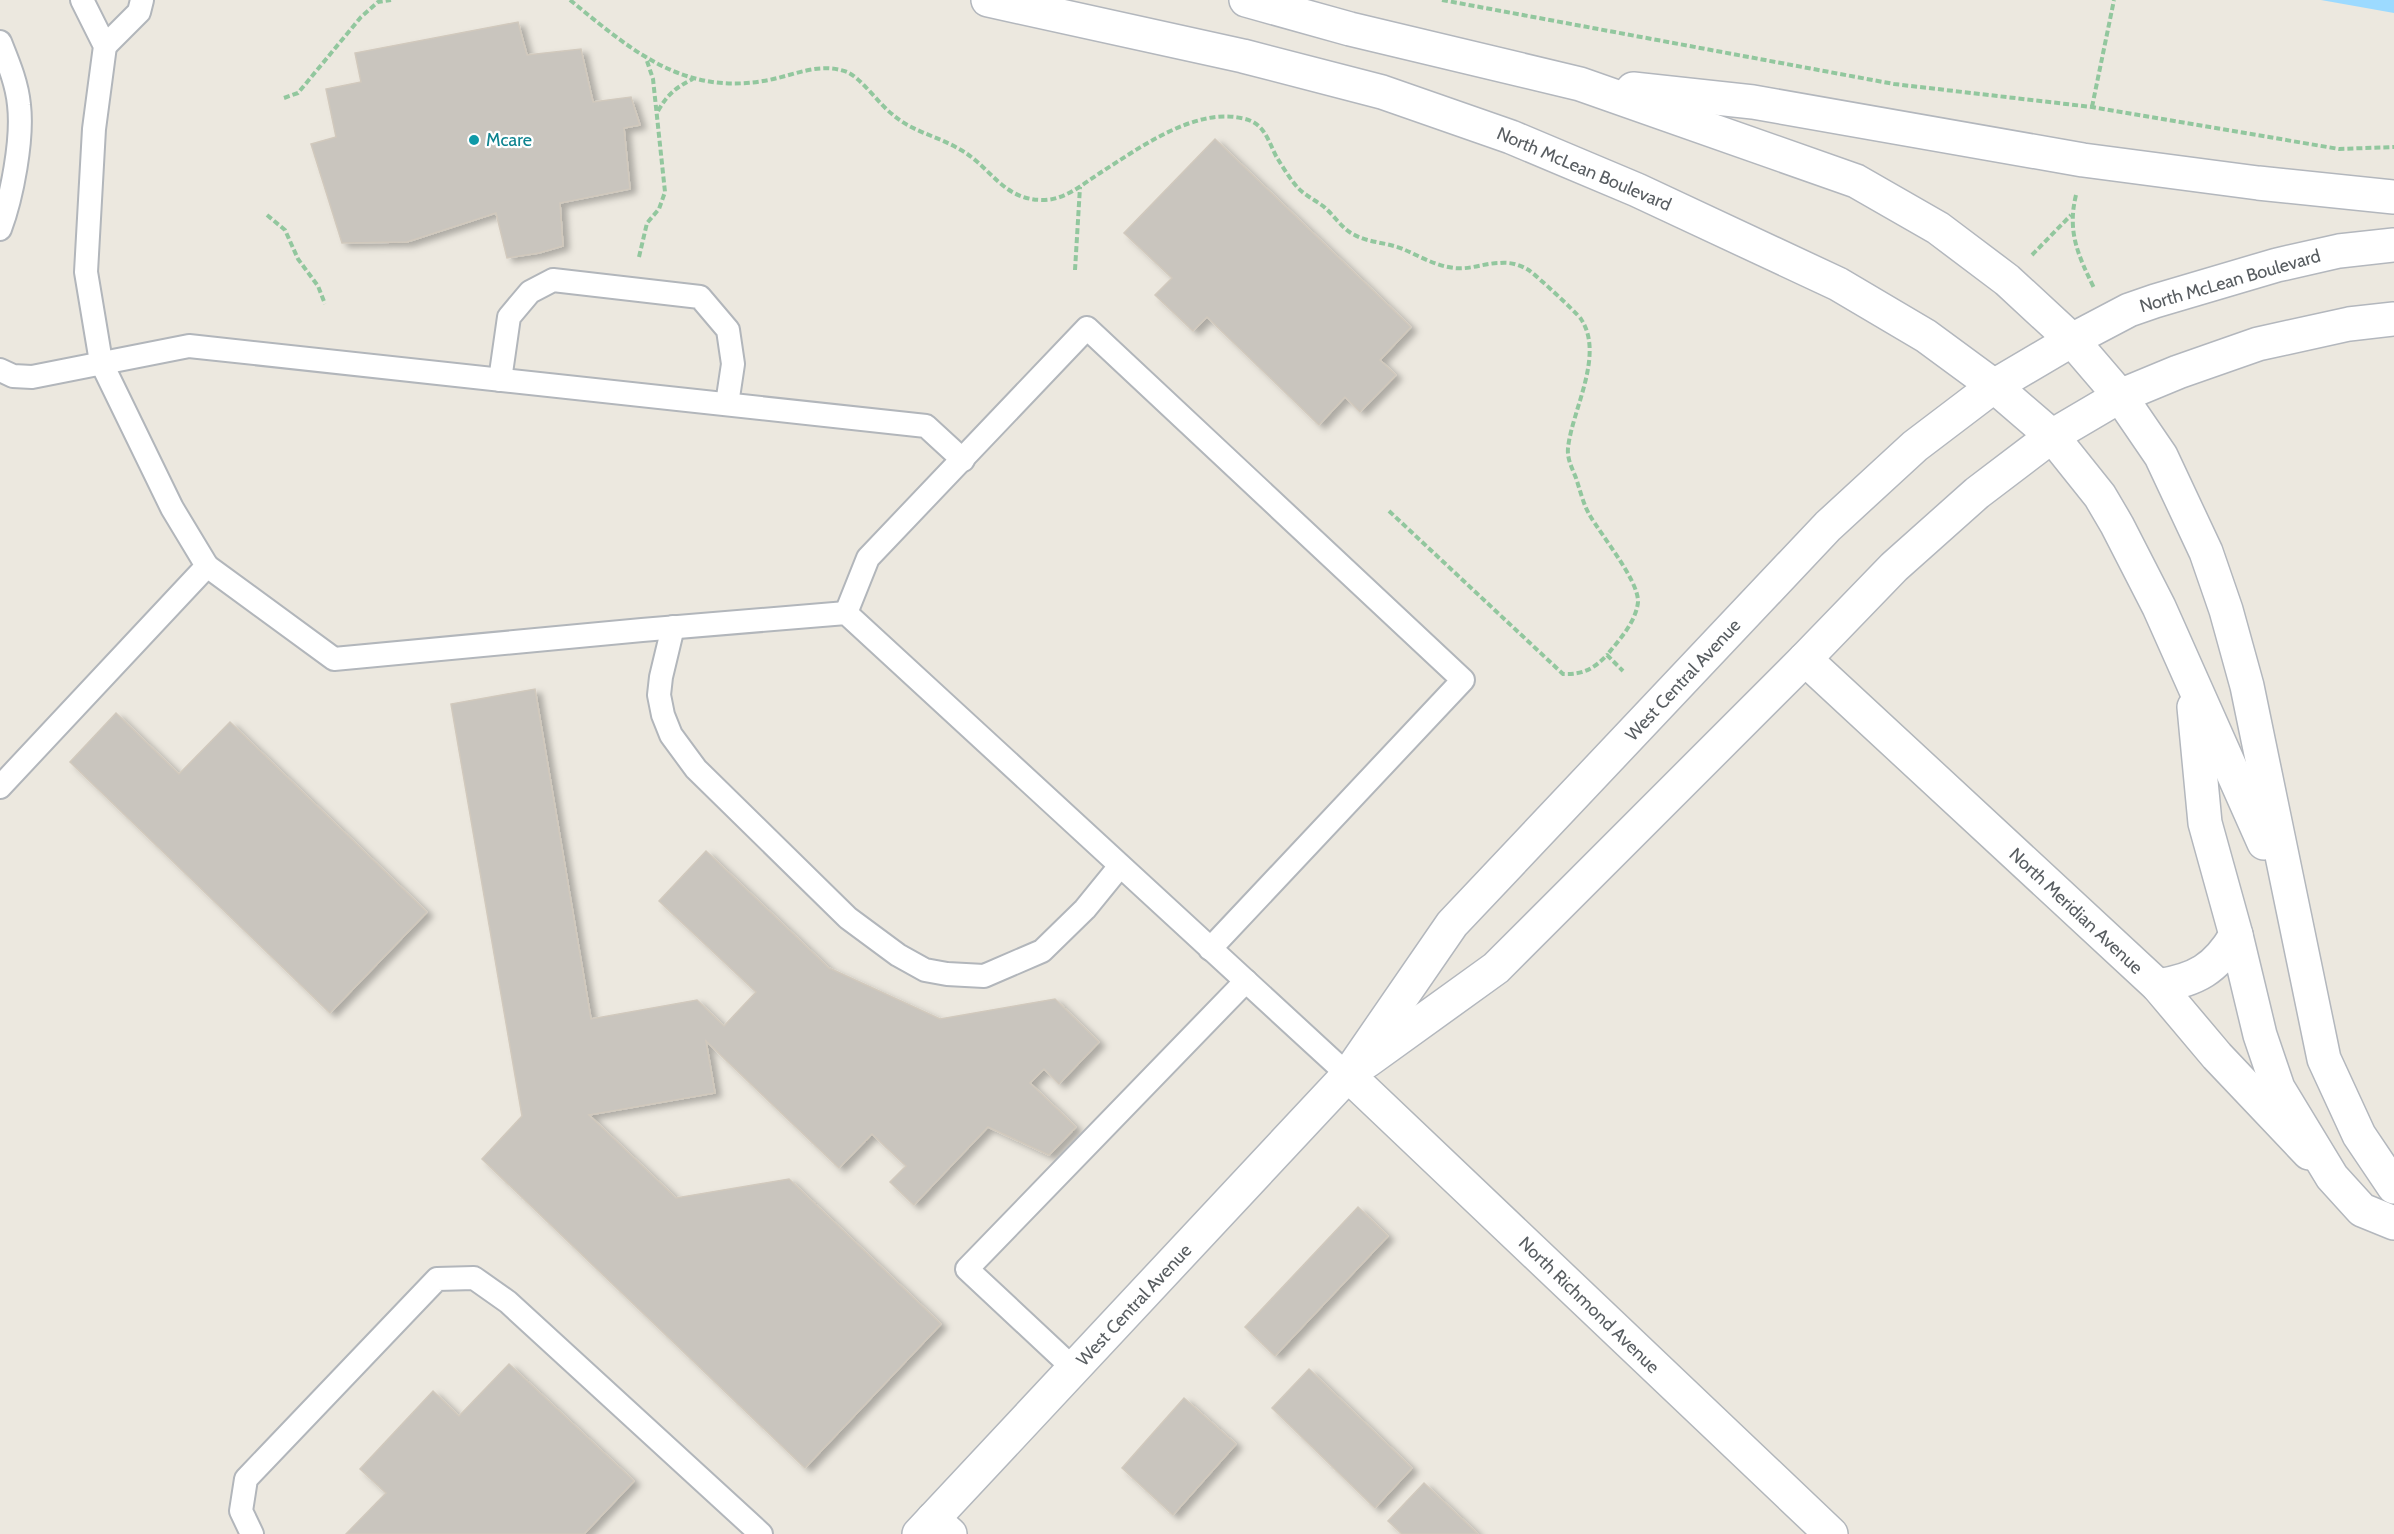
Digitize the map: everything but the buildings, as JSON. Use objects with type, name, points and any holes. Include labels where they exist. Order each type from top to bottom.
[{"type":"main road","name":"North McLean Boulevard","points":[[988,0],[1264,61],[1382,92],[1511,136],[1637,190],[1838,284],[1926,336],[1994,386],[2052,436]]},
{"type":"main road","points":[[1246,0],[1350,29],[1580,84],[1856,181],[1938,228],[2007,280],[2072,340],[2120,396]]},
{"type":"main road","points":[[1580,84],[1753,102],[2083,160],[2258,183],[2394,197]]},
{"type":"main road","name":"North McLean Boulevard","points":[[2072,340],[2129,310],[2166,297],[2277,265],[2339,251],[2394,245]]},
{"type":"main road","points":[[2052,436],[2120,396],[2178,372],[2258,344],[2349,324],[2394,319]]},
{"type":"main road","name":"West Central Avenue","points":[[934,1529],[1074,1369],[1348,1075],[1452,924],[1828,526],[1915,446],[1994,386],[2072,340]]},
{"type":"main road","name":"North Meridian Avenue","points":[[2120,396],[2161,456],[2206,552],[2226,610],[2247,686],[2324,1059],[2359,1136],[2394,1188]]},
{"type":"main road","name":"West Central Avenue","points":[[1348,1075],[1496,968],[1894,567],[1977,493],[2052,436]]},
{"type":"main road","name":"North Meridian Avenue","points":[[2052,436],[2100,496],[2159,607],[2243,793],[2292,910]]},
{"type":"main road","name":"North Meridian Avenue","points":[[1805,659],[2158,986],[2217,1056],[2362,1210],[2394,1223]]},
{"type":"main road","name":"North Meridian Avenue","points":[[2191,681],[2205,823],[2236,935],[2260,1035],[2278,1088],[2332,1177]]},
{"type":"main road","points":[[2158,986],[2183,982],[2198,976],[2226,952],[2236,935]]},
{"type":"main road","name":"North Richmond Avenue","points":[[1348,1075],[1831,1534]]},
{"type":"lane","points":[[82,0],[105,45],[93,129],[86,272],[101,362],[172,508],[207,566],[334,659],[846,613],[1348,1075]]},
{"type":"lane","points":[[105,45],[139,12],[142,0]]},
{"type":"lane","points":[[0,42],[12,73],[19,105],[19,147],[1,224]]},
{"type":"lane","points":[[500,380],[509,317],[530,292],[553,280],[700,297],[728,330],[733,364],[727,404]]},
{"type":"lane","points":[[846,613],[868,558],[1087,328],[1463,680],[1210,949]]},
{"type":"lane","points":[[0,370],[13,376],[32,377],[189,346],[926,426],[963,460]]},
{"type":"lane","points":[[0,787],[207,566]]},
{"type":"lane","points":[[674,627],[659,694],[663,715],[671,735],[696,769],[848,918],[898,955],[925,970],[984,976],[1042,951],[1085,909],[1120,866]]},
{"type":"lane","points":[[1074,1369],[967,1269],[1246,981]]},
{"type":"lane","points":[[252,1534],[241,1511],[246,1479],[437,1280],[474,1278],[508,1302],[761,1534]]},
{"type":"path","points":[[284,99],[298,93],[361,17],[378,2],[391,0]]},
{"type":"path","points":[[570,0],[632,49],[670,72],[693,79],[738,85],[768,81],[820,67],[850,72],[894,117],[918,132],[962,150],[1001,186],[1021,196],[1040,200],[1057,198],[1080,187],[1177,126],[1220,115],[1242,118],[1261,128],[1269,136],[1276,155],[1298,188],[1322,205],[1350,233],[1370,241],[1401,248],[1456,269],[1503,262],[1517,265],[1530,272],[1581,318],[1587,335],[1589,355],[1584,387],[1568,448],[1569,461],[1588,511],[1632,580],[1638,601],[1635,613],[1625,632],[1607,656],[1591,669],[1577,675],[1563,674],[1389,511]]},
{"type":"path","points":[[1442,0],[1893,84],[2092,107],[2339,149],[2394,147]]},
{"type":"path","points":[[2092,107],[2114,0]]},
{"type":"path","points":[[639,257],[647,224],[658,209],[665,192],[653,79],[645,57]]},
{"type":"path","points":[[657,112],[667,95],[693,79]]},
{"type":"path","points":[[2078,186],[2071,214],[2074,238],[2097,294]]},
{"type":"path","points":[[1076,270],[1080,187]]},
{"type":"path","points":[[2026,261],[2071,214]]},
{"type":"path","points":[[267,215],[285,230],[298,259],[318,286],[325,304]]},
{"type":"path","points":[[1607,656],[1623,671]]},
{"type":"water","points":[[2321,0],[2394,0],[2394,13]]},
{"type":"place","name":"Mcare","points":[[474,140]]}]
